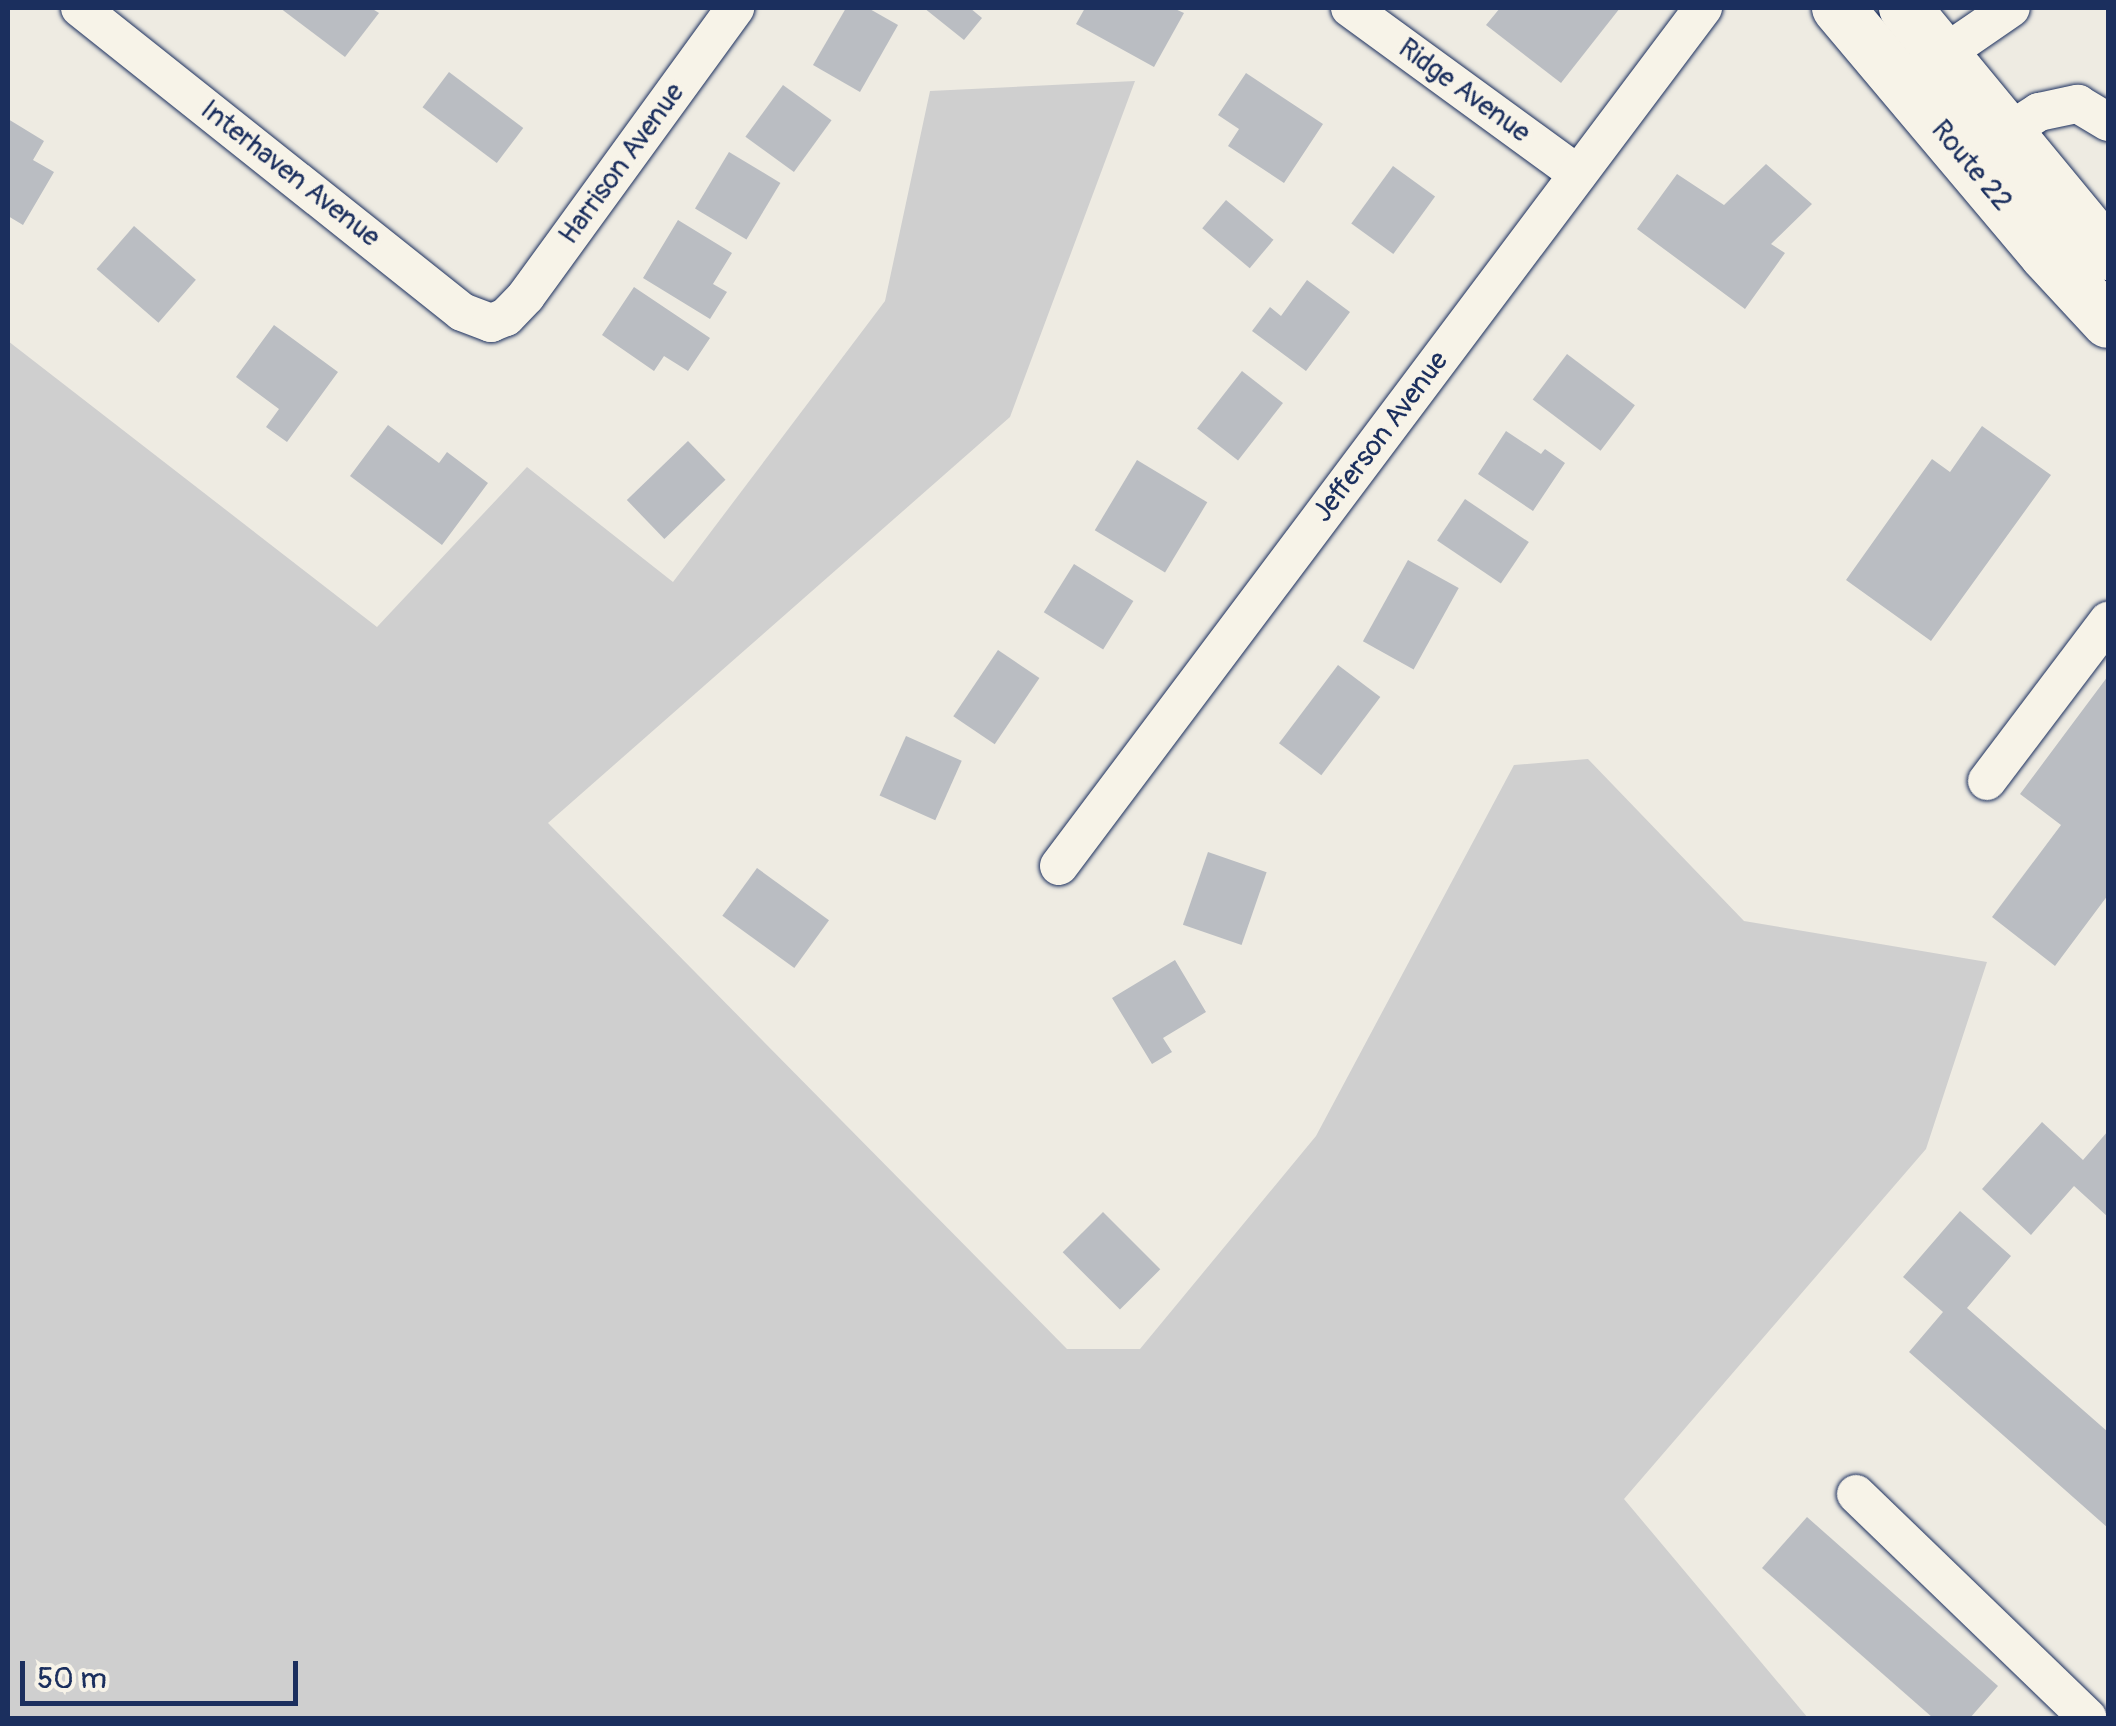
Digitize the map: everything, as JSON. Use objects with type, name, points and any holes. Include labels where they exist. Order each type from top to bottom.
[{"type":"highway","name":"Route 22","points":[[1838,8],[2108,322]]},
{"type":"highway","points":[[1905,8],[2108,254]]},
{"type":"street","name":"Interhaven Avenue","points":[[80,8],[462,312],[491,322],[506,317]]},
{"type":"street","name":"Harrison Avenue","points":[[506,317],[526,296],[735,8]]},
{"type":"street","name":"Ridge Avenue","points":[[1350,8],[1578,174]]},
{"type":"street","name":"Jefferson Avenue","points":[[1059,866],[1703,8]]},
{"type":"street","points":[[1944,54],[2011,8]]},
{"type":"street","points":[[2008,132],[2039,112],[2078,104],[2108,122]]},
{"type":"street","points":[[1987,781],[2108,621]]},
{"type":"street","points":[[1856,1494],[2088,1718]]},
{"type":"shaded area","points":[[1135,81],[1010,417],[548,823],[1067,1349],[1140,1349],[1316,1136],[1514,765],[1588,759],[1744,921],[1987,962],[1926,1149],[1624,1499],[1808,1718],[8,1718],[8,341],[377,627],[527,467],[673,582],[885,301],[930,91]]},
{"type":"building","points":[[280,8],[371,8],[379,13],[345,57]]},
{"type":"building","points":[[846,8],[868,8],[898,25],[860,92],[813,65]]},
{"type":"building","points":[[924,8],[970,8],[982,18],[964,40]]},
{"type":"building","points":[[1085,8],[1173,8],[1184,13],[1154,67],[1076,24]]},
{"type":"building","points":[[1500,8],[1620,8],[1561,83],[1486,25]]},
{"type":"building","points":[[449,72],[523,128],[497,163],[423,107]]},
{"type":"building","points":[[1246,73],[1323,124],[1284,183],[1228,146],[1239,129],[1218,115]]},
{"type":"building","points":[[783,85],[832,120],[794,172],[745,137]]},
{"type":"building","points":[[8,119],[44,141],[33,160],[54,172],[23,225],[8,216]]},
{"type":"building","points":[[729,152],[780,183],[746,239],[695,209]]},
{"type":"building","points":[[1766,164],[1812,204],[1771,244],[1785,253],[1745,309],[1637,229],[1677,174],[1724,205]]},
{"type":"building","points":[[1393,166],[1435,197],[1393,254],[1351,223]]},
{"type":"building","points":[[1226,200],[1273,240],[1250,268],[1202,228]]},
{"type":"building","points":[[678,220],[732,253],[713,284],[727,292],[710,319],[643,278]]},
{"type":"building","points":[[134,226],[196,280],[158,323],[97,269]]},
{"type":"building","points":[[1307,280],[1350,312],[1306,371],[1252,331],[1270,307],[1281,316]]},
{"type":"building","points":[[634,287],[710,338],[688,371],[664,356],[654,371],[602,335]]},
{"type":"building","points":[[274,325],[338,372],[287,442],[266,427],[279,409],[236,377]]},
{"type":"building","points":[[1567,354],[1635,405],[1601,451],[1533,400]]},
{"type":"building","points":[[1242,371],[1283,403],[1238,461],[1197,429]]},
{"type":"building","points":[[388,425],[439,463],[447,452],[488,483],[442,545],[350,476]]},
{"type":"building","points":[[1982,426],[2051,475],[1931,641],[1846,580],[1932,459],[1950,472]]},
{"type":"building","points":[[1506,431],[1541,454],[1545,449],[1565,463],[1533,511],[1478,474]]},
{"type":"building","points":[[688,441],[726,480],[664,539],[627,500]]},
{"type":"building","points":[[1137,460],[1207,502],[1165,573],[1095,530]]},
{"type":"building","points":[[1465,499],[1529,542],[1501,584],[1437,540]]},
{"type":"building","points":[[1408,560],[1459,588],[1414,669],[1363,641]]},
{"type":"building","points":[[1074,564],[1133,601],[1103,649],[1044,612]]},
{"type":"building","points":[[998,650],[1039,678],[995,744],[953,716]]},
{"type":"building","points":[[1338,665],[1380,697],[1321,775],[1279,743]]},
{"type":"building","points":[[2108,676],[2108,895],[2055,966],[1992,917],[2061,825],[2020,794]]},
{"type":"building","points":[[906,736],[962,761],[935,820],[880,795]]},
{"type":"building","points":[[1208,852],[1267,872],[1242,945],[1183,925]]},
{"type":"building","points":[[757,868],[829,920],[794,968],[722,916]]},
{"type":"building","points":[[1175,960],[1206,1012],[1163,1038],[1172,1052],[1152,1064],[1112,998]]},
{"type":"building","points":[[2042,1122],[2083,1160],[2108,1131],[2108,1217],[2074,1186],[2031,1235],[1982,1189]]},
{"type":"building","points":[[1960,1211],[2011,1256],[1967,1308],[2108,1432],[2108,1528],[1909,1352],[1943,1312],[1903,1277]]},
{"type":"building","points":[[1103,1212],[1160,1269],[1120,1310],[1063,1252]]},
{"type":"building","points":[[1807,1517],[1998,1686],[1970,1718],[1933,1718],[1762,1568]]}]
